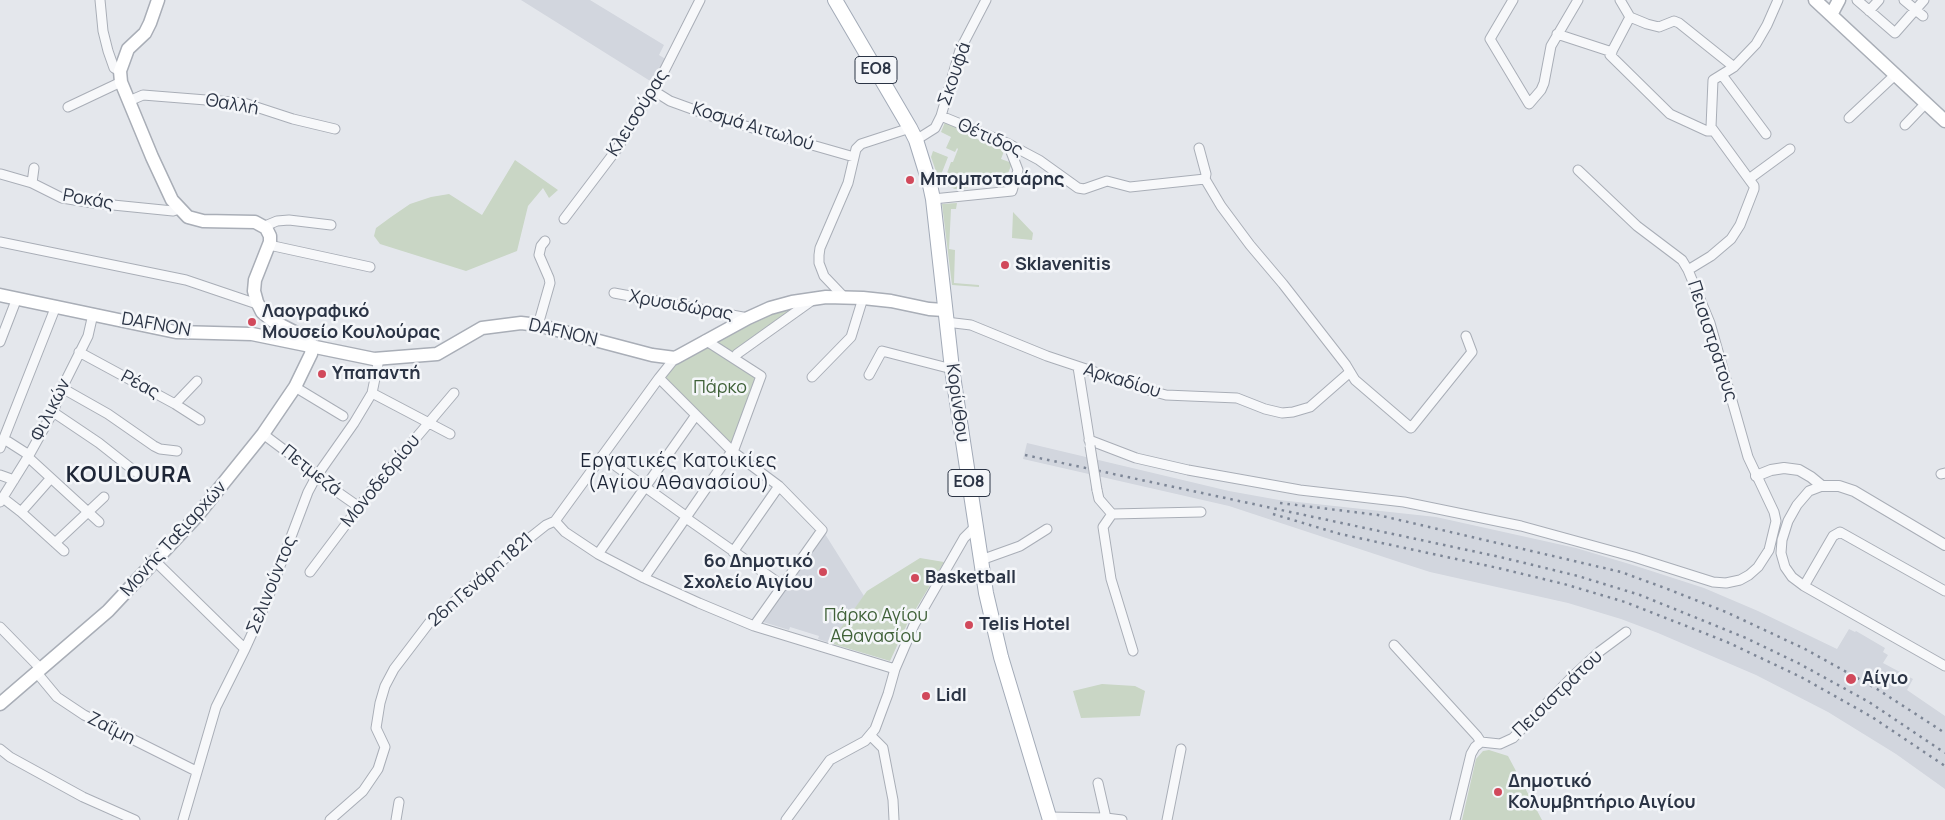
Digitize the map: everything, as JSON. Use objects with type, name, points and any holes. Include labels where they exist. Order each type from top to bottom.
[{"type":"main road","points":[[158,0],[150,23],[144,33],[128,49],[120,77],[168,191],[179,209],[188,217],[199,220],[255,222],[265,226],[270,236],[269,245],[255,280],[254,290],[257,304],[268,318],[305,337],[311,345]]},
{"type":"main road","name":"Κορίνθου","points":[[835,0],[913,134],[933,198],[952,369],[981,560],[994,628],[1050,819]]},
{"type":"main road","points":[[1815,0],[1945,121]]},
{"type":"main road","points":[[1831,15],[1839,0]]},
{"type":"main road","name":"DAFNON","points":[[0,295],[176,332],[252,334],[311,345],[364,358],[437,354],[482,328],[521,323],[538,325],[652,356],[670,357]]},
{"type":"main road","points":[[670,357],[777,305],[815,298],[863,298],[929,309],[945,316]]},
{"type":"main road","name":"Μονής Ταξιαρχών","points":[[0,704],[108,611],[197,516],[263,434],[295,387],[311,355],[311,345]]},
{"type":"street","points":[[68,107],[120,77],[114,68],[108,51],[103,30],[100,0]]},
{"type":"street","name":"Κλεισούρας","points":[[564,219],[618,149],[640,110],[654,91],[700,0]]},
{"type":"street","name":"Σκουφά","points":[[854,157],[856,149],[861,144],[935,128],[960,50],[986,0]]},
{"type":"street","points":[[1512,0],[1490,39],[1529,104],[1541,90],[1551,46],[1578,0]]},
{"type":"street","points":[[1620,0],[1630,18],[1657,27],[1677,22],[1734,67]]},
{"type":"street","points":[[1778,0],[1756,44],[1734,67],[1713,80],[1711,127],[1749,179],[1790,149]]},
{"type":"street","points":[[1856,0],[1895,33],[1919,13],[1924,0]]},
{"type":"street","points":[[1869,11],[1879,0]]},
{"type":"street","points":[[1904,0],[1919,13]]},
{"type":"street","points":[[1630,18],[1610,55],[1670,114],[1707,131],[1713,131]]},
{"type":"street","points":[[1557,34],[1612,52]]},
{"type":"street","points":[[1722,75],[1766,134]]},
{"type":"street","points":[[1849,118],[1895,75]]},
{"type":"street","name":"Κοσμά Αιτωλού","points":[[654,91],[670,101],[714,117],[854,157]]},
{"type":"street","name":"Θαλλή","points":[[129,101],[143,95],[244,103],[293,119],[335,129]]},
{"type":"street","points":[[1905,125],[1926,103]]},
{"type":"street","name":"Θέτιδος","points":[[940,116],[1007,142],[1039,160],[1078,188],[1084,189],[1107,182],[1130,187],[1205,180]]},
{"type":"street","points":[[933,198],[1012,192],[1018,170],[1012,150],[1007,142]]},
{"type":"street","points":[[1199,148],[1206,174],[1205,180],[1221,206],[1250,245],[1283,284],[1355,380],[1411,428],[1472,352],[1466,336]]},
{"type":"street","points":[[845,298],[828,282],[820,270],[818,255],[848,183],[854,157]]},
{"type":"street","points":[[32,183],[34,168]]},
{"type":"street","points":[[1578,170],[1637,226],[1682,260],[1688,270]]},
{"type":"street","name":"Ροκάς","points":[[1,174],[32,183],[62,198],[173,211],[179,209]]},
{"type":"street","name":"Πεισιστράτους","points":[[1090,443],[1122,454],[1188,470],[1300,490],[1404,502],[1502,522],[1634,556],[1701,579],[1726,583],[1740,580],[1758,567],[1764,559],[1772,539],[1776,521],[1774,512],[1748,457],[1710,323],[1688,270],[1711,256],[1731,239],[1740,224],[1754,189],[1749,179]]},
{"type":"street","points":[[265,226],[289,220],[331,225]]},
{"type":"street","points":[[538,325],[550,283],[539,255],[541,246],[545,241]]},
{"type":"street","points":[[0,242],[186,280],[257,304]]},
{"type":"street","points":[[269,245],[370,267]]},
{"type":"street","name":"Χρυσιδώρας","points":[[614,293],[748,318]]},
{"type":"street","points":[[0,342],[17,298]]},
{"type":"street","points":[[737,354],[815,298]]},
{"type":"street","points":[[812,377],[851,337],[863,298]]},
{"type":"street","points":[[56,306],[4,427],[2,444],[29,456],[50,478],[99,522]]},
{"type":"street","name":"Φιλικών","points":[[1,500],[29,456],[53,412],[62,388],[88,336],[93,314]]},
{"type":"street","name":"Αρκαδίου","points":[[945,316],[1078,367],[1155,392],[1166,395],[1237,398],[1282,414],[1310,407],[1350,372]]},
{"type":"street","points":[[644,578],[732,452],[761,376],[705,340]]},
{"type":"street","points":[[869,374],[882,351],[952,369]]},
{"type":"street","name":"Ρέας","points":[[79,352],[175,404],[200,420]]},
{"type":"street","name":"26η Γενάρη 1821","points":[[330,820],[364,791],[378,769],[384,747],[376,728],[380,703],[385,686],[394,669],[436,617],[515,549],[546,525],[556,521],[659,378],[670,357]]},
{"type":"street","name":"Σελινούντος","points":[[182,820],[216,707],[266,602],[308,492],[372,393],[379,358]]},
{"type":"street","points":[[1078,367],[1099,499],[1112,514]]},
{"type":"street","points":[[659,378],[732,452],[779,486],[822,530],[754,626]]},
{"type":"street","points":[[175,404],[198,381]]},
{"type":"street","points":[[295,387],[343,416]]},
{"type":"street","points":[[62,388],[108,414],[154,446],[160,449],[177,451]]},
{"type":"street","points":[[372,393],[450,434]]},
{"type":"street","name":"Μονοδεδρίου","points":[[310,572],[359,507],[454,393]]},
{"type":"street","points":[[53,412],[99,443],[137,473]]},
{"type":"street","points":[[598,554],[696,415]]},
{"type":"street","name":"Πετμεζά","points":[[263,434],[307,467],[316,477],[359,507]]},
{"type":"street","points":[[602,456],[733,552],[783,586]]},
{"type":"street","points":[[1756,476],[1771,470],[1784,468],[1799,470],[1811,476],[1822,486]]},
{"type":"street","points":[[0,475],[14,480]]},
{"type":"street","points":[[21,512],[50,478]]},
{"type":"street","points":[[733,552],[779,486]]},
{"type":"street","points":[[1945,545],[1854,491],[1838,486],[1822,486],[1809,492],[1797,505],[1788,521],[1782,540],[1781,553],[1785,567],[1792,577],[1804,586],[1945,666]]},
{"type":"street","points":[[55,543],[104,497]]},
{"type":"street","points":[[1,500],[21,512],[64,551]]},
{"type":"street","points":[[1112,514],[1201,512]]},
{"type":"street","points":[[1112,514],[1103,527],[1111,579],[1132,651]]},
{"type":"street","points":[[556,521],[565,532],[598,554],[644,578],[754,626],[895,669]]},
{"type":"street","points":[[786,820],[830,760],[858,746],[870,735],[879,722],[895,669],[914,625],[964,538],[976,526]]},
{"type":"street","points":[[981,560],[1020,546],[1047,529]]},
{"type":"street","points":[[1804,586],[1833,536],[1840,532],[1945,591]]},
{"type":"street","points":[[154,560],[245,649]]},
{"type":"street","name":"Ζαΐμη","points":[[0,627],[39,671],[57,697],[84,715],[196,770]]},
{"type":"street","name":"Πεισιστράτου","points":[[1481,742],[1500,744],[1513,738],[1572,677],[1626,632]]},
{"type":"street","points":[[1394,645],[1481,742],[1471,754],[1455,820]]},
{"type":"street","points":[[870,735],[883,748],[893,800],[894,820]]},
{"type":"street","points":[[0,749],[83,797],[136,820]]},
{"type":"street","points":[[1167,820],[1181,749]]},
{"type":"street","points":[[1098,783],[1106,818]]},
{"type":"street","points":[[396,820],[399,802]]},
{"type":"street","points":[[1050,819],[1106,818],[1122,820]]},
{"type":"shaded area","points":[[521,0],[590,0],[664,45],[659,55],[667,60],[655,84]]},
{"type":"shaded area","points":[[1027,443],[1229,491],[1279,500],[1436,517],[1576,548],[1704,588],[1758,611],[1837,649],[1849,629],[1856,631],[1885,648],[1883,652],[1888,655],[1883,663],[1913,679],[1907,690],[1945,716],[1945,789],[1896,754],[1828,712],[1756,675],[1621,619],[1568,603],[1430,572],[1229,506],[1023,459]]},
{"type":"shaded area","name":"6ο Δημοτικό Σχολείο Αιγίου","points":[[825,534],[864,596],[830,643],[818,639],[819,636],[790,627],[789,630],[763,622]]},
{"type":"green space","points":[[945,122],[978,135],[977,139],[984,141],[986,138],[1006,146],[1001,159],[1012,163],[1007,176],[996,172],[989,182],[985,181],[984,184],[980,182],[979,178],[977,182],[964,178],[963,182],[969,184],[968,188],[955,189],[943,184],[958,149],[955,152],[946,148],[951,137],[941,132]]},
{"type":"green space","points":[[933,151],[948,157],[939,180],[931,157]]},
{"type":"green space","points":[[515,160],[558,190],[549,198],[543,188],[528,206],[517,251],[466,271],[380,244],[374,236],[376,228],[410,204],[431,197],[449,194],[482,215]]},
{"type":"green space","points":[[957,203],[956,209],[951,209],[949,249],[955,250],[954,283],[979,285],[979,287],[952,285],[942,204]]},
{"type":"green space","points":[[1013,212],[1033,233],[1032,240],[1012,238]]},
{"type":"green space","points":[[803,305],[735,354],[713,340],[760,317]]},
{"type":"green space","name":"Πάρκο","points":[[705,344],[758,378],[732,444],[664,377],[676,362]]},
{"type":"green space","name":"Πάρκο Αγίου Αθανασίου","points":[[920,558],[944,562],[908,622],[890,661],[830,643],[867,591]]},
{"type":"green space","points":[[1102,684],[1135,686],[1145,691],[1140,716],[1081,718],[1073,691]]},
{"type":"green space","name":"Δημοτικό Κολυμβητήριο Αιγίου","points":[[1489,750],[1508,756],[1542,820],[1462,820],[1476,759],[1483,751]]},
{"type":"railway","points":[[1025,455],[1500,557],[1578,576],[1640,595],[1746,638],[1798,663],[1869,702],[1945,753]]},
{"type":"railway","points":[[1280,503],[1378,515],[1621,572],[1726,612],[1805,649],[1877,689],[1945,733]]},
{"type":"railway","points":[[1273,514],[1340,534],[1498,568],[1564,584],[1625,602],[1727,642],[1801,677],[1872,717],[1945,766]]},
{"type":"place","name":"Μπομποτσιάρης","points":[[910,180]]},
{"type":"place","name":"Sklavenitis","points":[[1005,265]]},
{"type":"place","name":"Λαογραφικό Μουσείο Κουλούρας","points":[[252,322]]},
{"type":"place","name":"Υπαπαντή","points":[[322,374]]},
{"type":"place","name":"6ο Δημοτικό Σχολείο Αιγίου","points":[[823,572]]},
{"type":"place","name":"Basketball","points":[[915,578]]},
{"type":"place","name":"Telis Hotel","points":[[969,625]]},
{"type":"place","name":"Αίγιο","points":[[1851,679]]},
{"type":"place","name":"Lidl","points":[[926,696]]},
{"type":"place","name":"Δημοτικό Κολυμβητήριο Αιγίου","points":[[1498,792]]},
{"type":"district","name":"Εργατικές Κατοικίες (Αγίου Αθανασίου)","points":[[679,473]]},
{"type":"district","name":"KOULOURA","points":[[129,476]]}]
